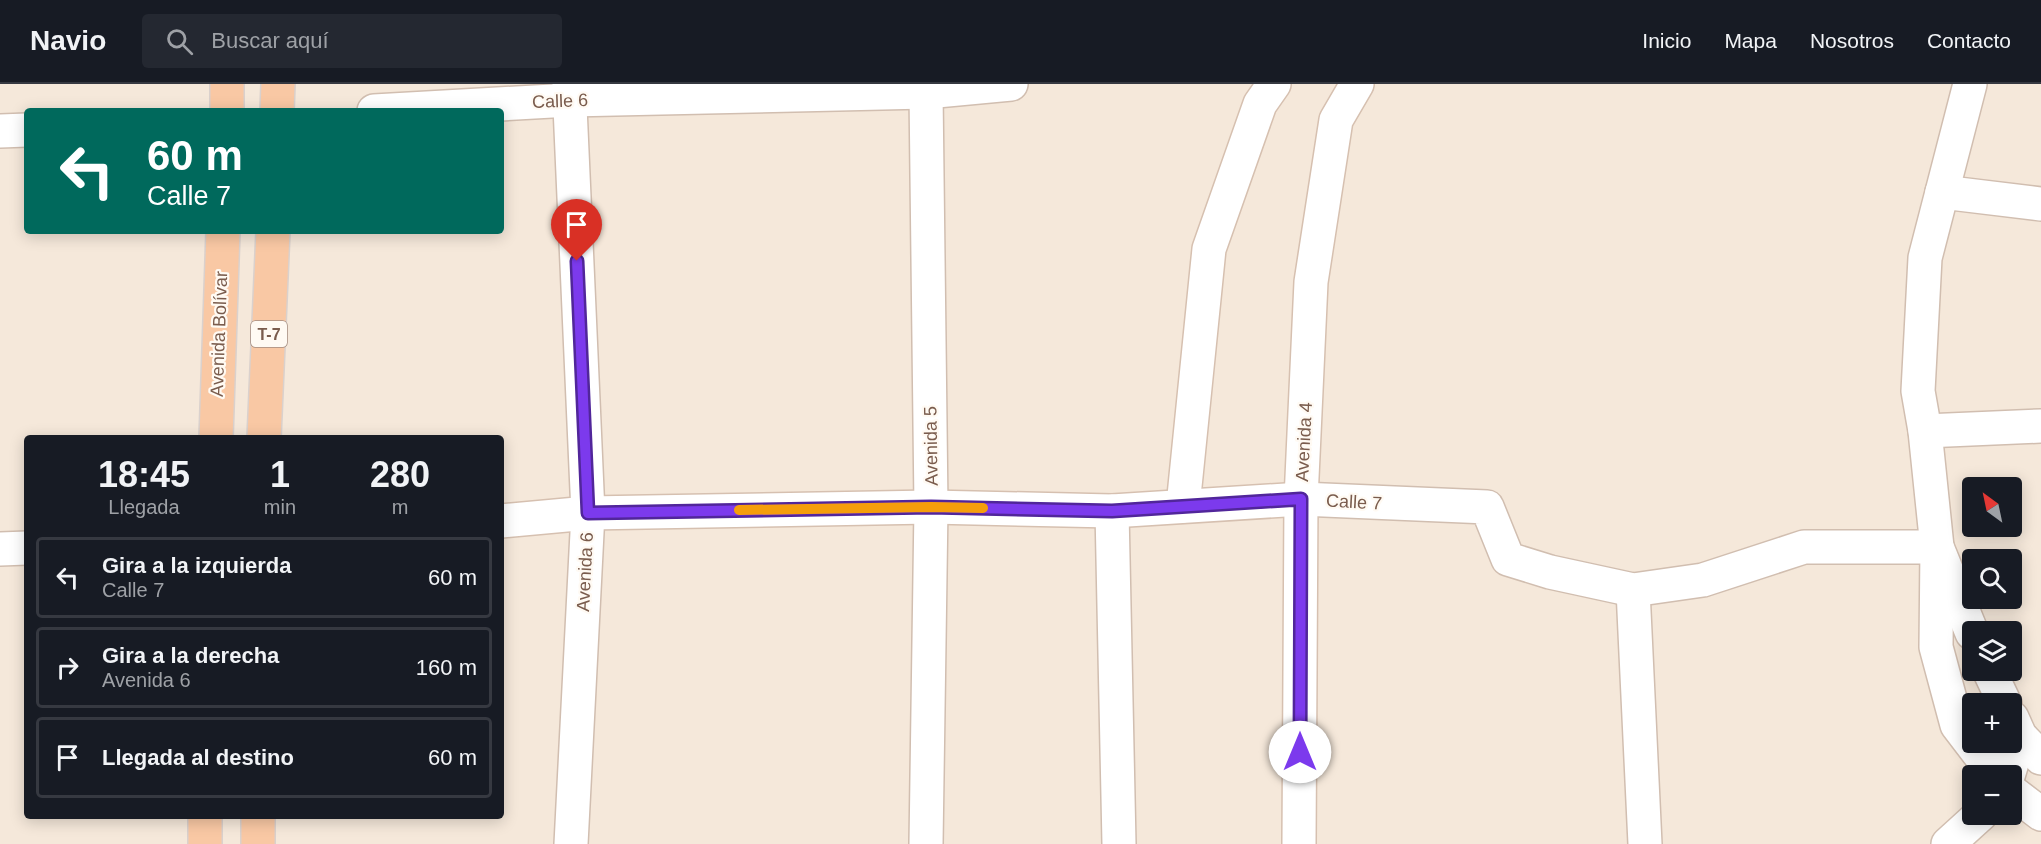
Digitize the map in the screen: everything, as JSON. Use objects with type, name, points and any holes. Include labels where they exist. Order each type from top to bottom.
[{"type":"highway","points":[[227,84],[227,108]]},
{"type":"highway","points":[[277,108],[278,84]]},
{"type":"highway","name":"Avenida Bolívar","points":[[216,435],[223,234]]},
{"type":"highway","name":"T-7","points":[[264,435],[273,234]]},
{"type":"highway","points":[[205,819],[205,844]]},
{"type":"highway","points":[[258,819],[258,844]]},
{"type":"street","name":"Calle 6","points":[[405,108],[569,92],[928,88],[1011,84]]},
{"type":"street","points":[[1183,506],[1209,249],[1260,104],[1274,84]]},
{"type":"street","name":"Avenida 4","points":[[1299,844],[1301,499],[1311,282],[1336,120],[1358,84]]},
{"type":"street","points":[[1970,84],[1925,258],[1918,392],[1925,431],[1937,547],[1936,647],[1957,725],[1988,765]]},
{"type":"street","name":"Avenida 5","points":[[926,844],[931,507],[928,88]]},
{"type":"street","name":"Avenida 6","points":[[569,92],[588,513],[571,844]]},
{"type":"street","points":[[0,131],[24,129]]},
{"type":"street","points":[[1942,192],[2041,204]]},
{"type":"street","points":[[1925,431],[2041,426]]},
{"type":"street","name":"Calle 7","points":[[504,522],[588,513],[931,507],[1112,511],[1301,499],[1487,507],[1508,559],[1550,572],[1633,590]]},
{"type":"street","points":[[1112,511],[1119,844]]},
{"type":"street","points":[[1645,844],[1633,590],[1703,580],[1804,547],[1937,547]]},
{"type":"street","points":[[1937,547],[1967,621]]},
{"type":"street","points":[[0,549],[24,548]]},
{"type":"street","points":[[2013,765],[2024,737]]},
{"type":"street","points":[[2022,800],[2041,814]]},
{"type":"street","points":[[1948,844],[1969,825]]},
{"type":"shaded area","points":[[0,84],[2041,84],[2041,844],[0,844]]},
{"type":"slow traffic","points":[[739,510],[983,508]]},
{"type":"route","points":[[577,261],[588,513],[931,507],[1112,511],[1301,499],[1300,752]]}]
